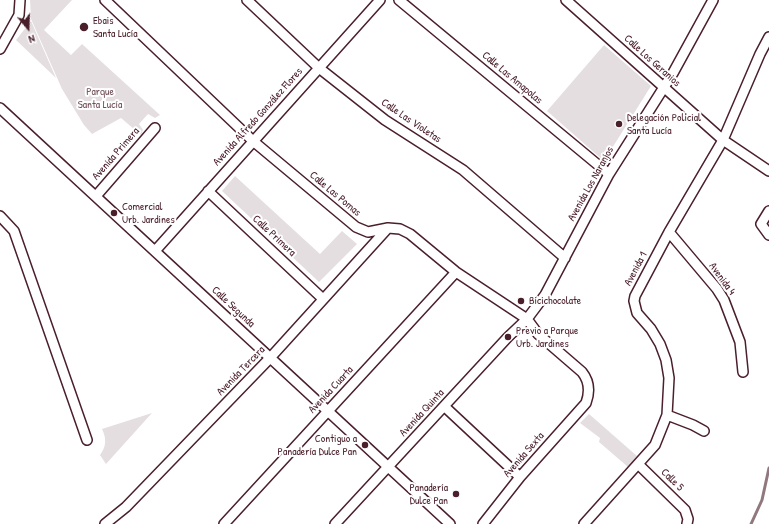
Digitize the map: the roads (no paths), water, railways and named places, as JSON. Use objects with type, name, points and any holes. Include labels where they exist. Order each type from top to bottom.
[{"type":"street","points":[[0,49],[19,15],[20,0]]},
{"type":"street","name":"Calle Las Violetas","points":[[247,0],[319,68],[385,120],[463,170],[565,258]]},
{"type":"street","name":"Avenida Alfredo González Flores","points":[[155,251],[380,0]]},
{"type":"street","name":"Calle Las Amapolas","points":[[399,0],[609,174]]},
{"type":"street","name":"Calle Los Geranios","points":[[566,0],[723,140],[769,171]]},
{"type":"street","name":"Avenida Los Naranjos","points":[[527,319],[545,295],[609,174],[673,73],[713,0]]},
{"type":"street","name":"Calle Las Pomas","points":[[108,1],[253,141],[356,227],[368,232],[388,228],[400,229],[410,234],[456,272],[527,319],[538,334],[582,372],[589,387],[589,396],[586,404]]},
{"type":"street","name":"Avenida 1","points":[[584,524],[655,445],[668,415],[669,378],[666,360],[660,344],[637,313],[634,301],[635,296],[669,232],[723,140],[760,54],[769,37]]},
{"type":"street","name":"Calle Segunda","points":[[0,108],[450,524]]},
{"type":"street","name":"Avenida Primera","points":[[96,196],[155,128]]},
{"type":"street","name":"Calle Primera","points":[[208,191],[323,299]]},
{"type":"street","points":[[769,211],[762,224],[769,235]]},
{"type":"street","points":[[0,216],[14,231],[87,440]]},
{"type":"street","name":"Avenida Tercera","points":[[105,524],[126,507],[270,358],[388,228]]},
{"type":"street","name":"Avenida 4","points":[[669,232],[724,300],[740,342],[743,372]]},
{"type":"street","name":"Avenida Cuarta","points":[[224,524],[456,272]]},
{"type":"street","name":"Avenida Quinta","points":[[336,524],[508,337],[527,319]]},
{"type":"street","name":"Avenida Sexta","points":[[483,524],[520,477],[586,404]]},
{"type":"street","points":[[445,407],[520,477]]},
{"type":"street","points":[[668,415],[704,431]]},
{"type":"street","name":"Calle 5","points":[[638,464],[685,510],[688,519],[687,524]]},
{"type":"waterway","points":[[751,524],[762,500],[769,468]]},
{"type":"place","name":"Ebais Santa Lucía","points":[[84,27]]},
{"type":"place","name":"Delegación Policial Santa Lucía","points":[[619,124]]},
{"type":"place","name":"Comercial Urb. Jardines","points":[[114,213]]},
{"type":"place","name":"Bicichocolate","points":[[521,301]]},
{"type":"place","name":"Previo a Parque Urb. Jardines","points":[[508,337]]},
{"type":"place","name":"Contiguo a Panadería Dulce Pan","points":[[365,445]]},
{"type":"place","name":"Panadería Dulce Pan","points":[[456,494]]},
{"type":"park label","name":"Parque Santa Lucía","points":[[100,98]]}]
